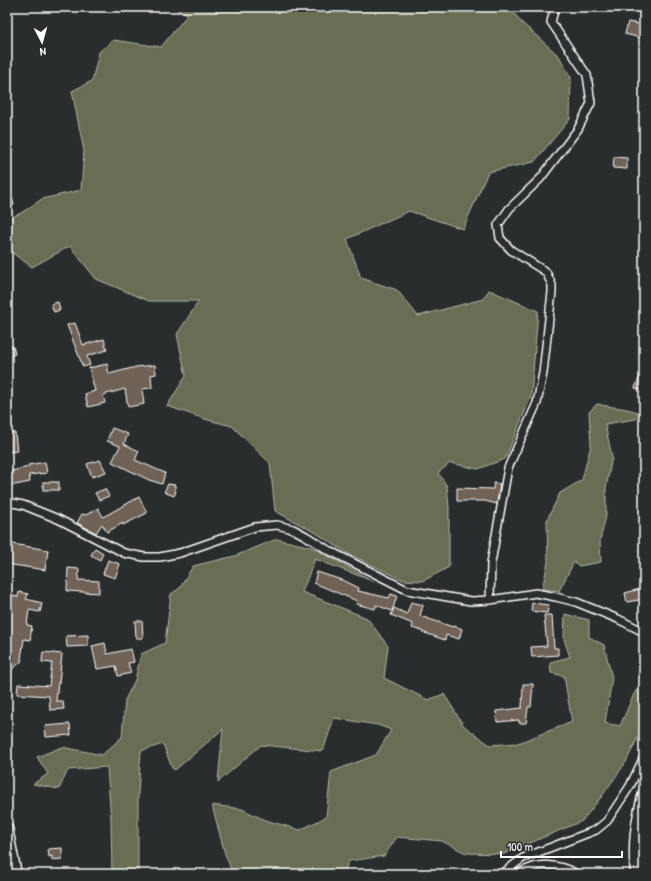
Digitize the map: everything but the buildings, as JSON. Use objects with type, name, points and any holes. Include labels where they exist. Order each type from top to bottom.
[{"type":"street","points":[[490,600],[491,563],[508,468],[537,403],[552,292],[552,284],[546,272],[511,250],[500,238],[498,225],[509,209],[540,179],[578,129],[590,104],[586,75],[551,22],[555,7]]},
{"type":"street","points":[[638,7],[644,12]]},
{"type":"street","points":[[7,502],[23,505],[58,519],[124,553],[144,557],[160,557],[180,553],[256,527],[277,525],[293,529],[328,550],[407,590],[471,601],[490,600],[536,593],[576,602],[618,619],[644,632]]},
{"type":"street","points":[[502,874],[522,858],[596,830],[607,821],[630,786],[644,757]]},
{"type":"street","points":[[636,874],[634,849],[638,815],[644,793]]},
{"type":"street","points":[[7,828],[16,874]]},
{"type":"street","points":[[519,874],[529,868],[549,865],[561,867],[577,874]]},
{"type":"green space","points":[[170,7],[509,7],[521,22],[559,56],[571,78],[570,119],[534,162],[488,172],[463,229],[409,211],[347,239],[361,278],[397,290],[418,316],[483,299],[489,290],[538,311],[531,397],[505,459],[478,469],[450,463],[438,473],[447,486],[449,507],[449,567],[423,581],[403,580],[347,553],[316,533],[275,511],[270,463],[232,426],[208,420],[167,406],[186,376],[177,334],[199,301],[149,301],[96,279],[70,246],[32,267],[7,249],[7,219],[21,213],[42,199],[81,190],[84,151],[72,91],[92,81],[99,52],[113,40],[161,47],[188,14]]},
{"type":"green space","points":[[597,404],[640,413],[636,419],[605,424],[612,457],[606,488],[606,516],[600,540],[601,562],[579,566],[574,562],[559,591],[542,589],[548,562],[547,520],[560,493],[582,480],[591,445],[589,412]]},
{"type":"green space","points":[[277,539],[311,547],[375,582],[315,559],[302,592],[367,618],[388,646],[384,678],[428,700],[444,694],[464,726],[490,745],[518,743],[572,722],[564,676],[551,673],[550,662],[570,657],[564,639],[565,614],[589,620],[589,637],[604,645],[612,678],[605,723],[620,726],[634,694],[644,678],[644,725],[626,762],[582,821],[504,854],[466,853],[442,841],[397,837],[384,856],[349,861],[343,874],[233,874],[225,854],[212,805],[242,809],[265,820],[300,830],[326,817],[331,772],[376,755],[391,730],[378,725],[334,718],[323,751],[261,745],[218,782],[223,729],[175,770],[172,768],[163,744],[141,751],[138,793],[138,874],[112,874],[111,820],[107,767],[68,770],[59,789],[33,784],[48,774],[37,757],[62,747],[102,755],[122,737],[125,700],[135,680],[141,654],[165,643],[171,594],[180,588],[193,566],[235,556]]}]
